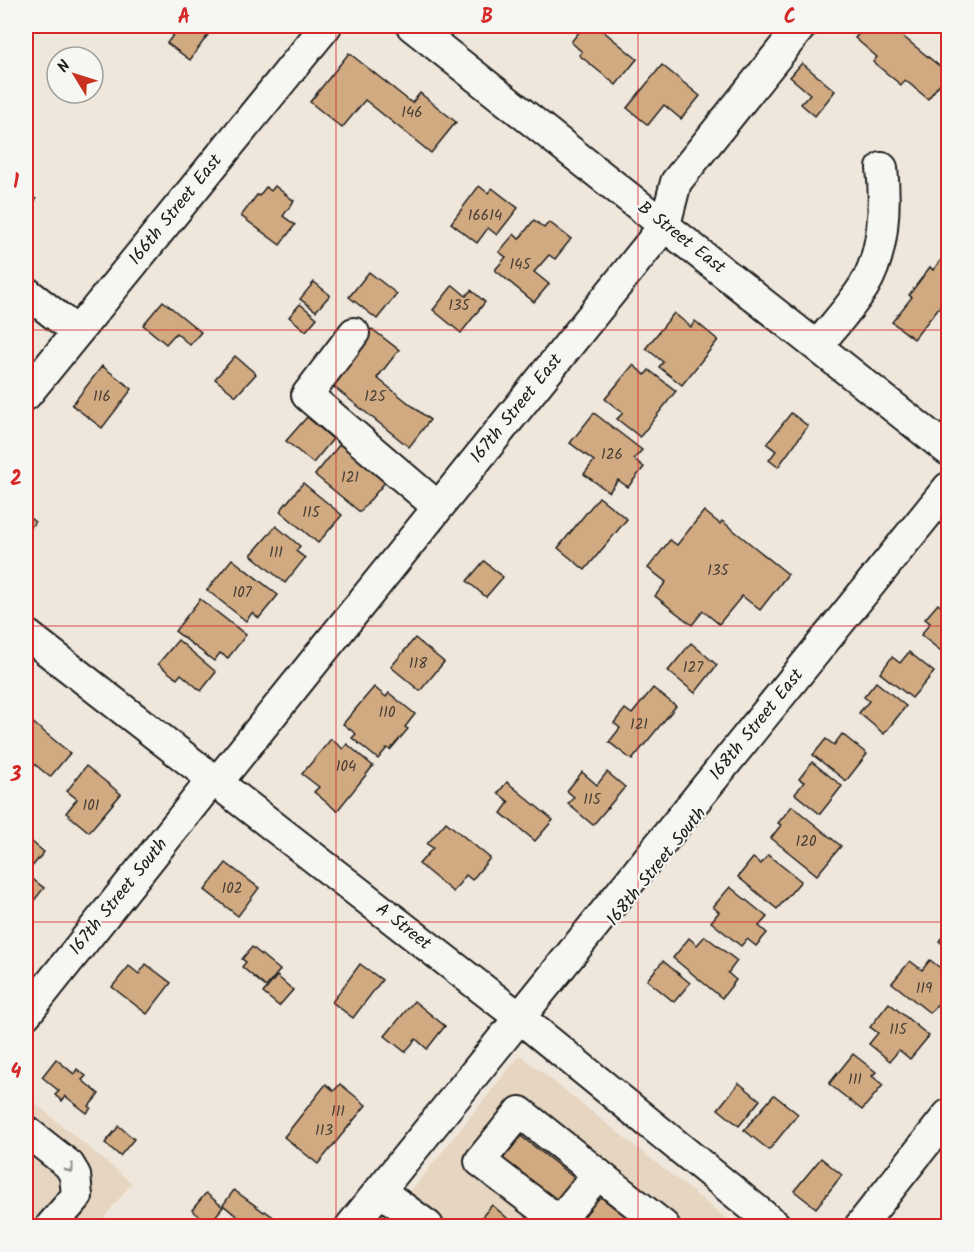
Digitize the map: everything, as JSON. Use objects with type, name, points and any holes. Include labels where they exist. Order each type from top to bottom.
[{"type":"street","name":"166th Street East","points":[[26,395],[326,26]]},
{"type":"street","name":"B Street East","points":[[412,26],[948,450]]},
{"type":"street","name":"167th Street East","points":[[213,779],[224,774],[665,225],[676,182],[801,26]]},
{"type":"street","points":[[818,345],[870,276],[878,248],[883,216],[885,193],[882,168]]},
{"type":"street","points":[[26,292],[77,332]]},
{"type":"street","points":[[354,333],[307,395],[438,507]]},
{"type":"street","name":"168th Street East","points":[[525,1022],[948,488]]},
{"type":"street","name":"168th Street South","points":[[351,1227],[682,835],[948,509]]},
{"type":"street","name":"A Street","points":[[26,634],[525,1022],[776,1227]]},
{"type":"street","name":"167th Street South","points":[[26,1014],[213,779]]},
{"type":"street","name":"168th Street South","points":[[369,1227],[525,1022]]},
{"type":"street","points":[[598,1174],[560,1225],[480,1161],[520,1112],[598,1174],[664,1227]]},
{"type":"street","points":[[860,1227],[948,1115]]},
{"type":"street","points":[[26,1131],[69,1165],[75,1175],[77,1196],[51,1227]]},
{"type":"street","points":[[391,1199],[425,1226]]},
{"type":"shaded area","points":[[520,1055],[736,1226],[383,1226]]},
{"type":"shaded area","points":[[26,1096],[132,1183],[97,1226],[26,1226]]},
{"type":"building","points":[[180,26],[201,26],[210,32],[190,60],[167,43]]},
{"type":"building","points":[[584,26],[597,26],[637,59],[616,85],[579,55],[582,52],[571,42]]},
{"type":"building","points":[[865,26],[890,26],[948,73],[928,99],[905,80],[901,85],[873,62],[877,57],[855,38]]},
{"type":"building","points":[[349,53],[412,103],[420,93],[456,122],[431,153],[365,100],[342,128],[310,102]]},
{"type":"building","points":[[802,63],[835,91],[815,116],[801,104],[810,94],[790,77]]},
{"type":"building","points":[[662,65],[700,96],[681,119],[664,105],[648,125],[627,108]]},
{"type":"building","points":[[275,186],[294,201],[283,216],[295,225],[280,245],[241,216],[266,187],[271,191]]},
{"type":"building","points":[[479,186],[488,193],[492,188],[518,208],[497,235],[488,228],[477,243],[451,223]]},
{"type":"building","points":[[26,194],[36,199],[26,220]]},
{"type":"building","points":[[534,220],[544,228],[549,222],[571,239],[555,259],[549,255],[534,272],[549,284],[534,302],[495,270],[506,257],[499,252],[514,234],[519,239]]},
{"type":"building","points":[[948,251],[948,296],[914,339],[892,322],[912,297],[909,295],[930,267],[933,270]]},
{"type":"building","points":[[369,272],[397,294],[377,319],[349,297]]},
{"type":"building","points":[[314,282],[330,295],[316,311],[300,299]]},
{"type":"building","points":[[453,285],[466,296],[471,290],[485,302],[461,333],[433,310]]},
{"type":"building","points":[[163,301],[201,332],[190,345],[176,333],[166,344],[143,325]]},
{"type":"building","points":[[300,304],[317,318],[306,331],[289,317]]},
{"type":"building","points":[[674,313],[691,327],[695,321],[718,340],[682,385],[659,367],[663,362],[646,348]]},
{"type":"building","points":[[372,329],[399,350],[377,378],[430,420],[409,447],[329,383]]},
{"type":"building","points":[[235,356],[256,374],[236,396],[215,379]]},
{"type":"building","points":[[633,365],[645,375],[649,370],[676,391],[640,437],[617,419],[623,413],[605,399]]},
{"type":"building","points":[[102,366],[132,389],[102,428],[72,405]]},
{"type":"building","points":[[594,413],[642,450],[634,459],[644,467],[628,487],[618,480],[609,492],[584,474],[594,461],[570,443]]},
{"type":"building","points":[[791,413],[808,426],[778,467],[769,460],[776,451],[767,444]]},
{"type":"building","points":[[307,417],[333,439],[313,463],[286,441]]},
{"type":"building","points":[[340,444],[386,481],[360,512],[315,475]]},
{"type":"building","points":[[303,483],[342,515],[318,543],[280,511]]},
{"type":"building","points":[[599,497],[627,519],[585,570],[558,548]]},
{"type":"building","points":[[704,511],[720,524],[722,521],[788,574],[760,610],[742,596],[719,624],[703,611],[692,625],[655,596],[666,582],[648,568],[670,540],[677,545]]},
{"type":"building","points":[[26,515],[35,522],[26,533]]},
{"type":"building","points":[[276,526],[300,546],[296,551],[305,558],[285,583],[251,555]]},
{"type":"building","points":[[232,559],[278,595],[259,618],[252,613],[246,621],[207,590]]},
{"type":"building","points":[[484,561],[503,577],[486,597],[467,581]]},
{"type":"building","points":[[200,599],[246,635],[228,658],[220,653],[214,661],[175,631]]},
{"type":"building","points":[[938,604],[948,612],[948,652],[946,655],[921,635],[930,623],[925,619]]},
{"type":"building","points":[[415,638],[444,662],[420,691],[391,667]]},
{"type":"building","points":[[178,640],[216,672],[201,691],[181,674],[177,679],[158,664]]},
{"type":"building","points":[[691,643],[717,665],[695,693],[668,671]]},
{"type":"building","points":[[909,652],[934,672],[912,698],[880,673],[892,657],[900,663]]},
{"type":"building","points":[[876,682],[906,706],[884,734],[859,713],[869,701],[864,697]]},
{"type":"building","points":[[374,687],[386,697],[389,693],[415,714],[405,727],[408,729],[390,750],[387,748],[378,759],[352,738],[356,734],[343,724]]},
{"type":"building","points":[[653,688],[676,706],[632,760],[609,742],[620,728],[614,723],[625,709],[632,714]]},
{"type":"building","points":[[26,717],[70,753],[50,777],[26,757]]},
{"type":"building","points":[[842,734],[867,754],[846,781],[813,755],[826,739],[834,745]]},
{"type":"building","points":[[331,739],[343,749],[347,744],[373,766],[337,811],[314,792],[319,787],[302,774]]},
{"type":"building","points":[[812,762],[842,786],[820,814],[795,794],[804,782],[799,779]]},
{"type":"building","points":[[86,766],[121,794],[89,832],[66,813],[77,799],[67,791]]},
{"type":"building","points":[[582,772],[597,785],[607,772],[625,787],[593,825],[568,804],[574,797],[567,791]]},
{"type":"building","points":[[507,782],[553,820],[535,841],[501,813],[509,802],[498,793]]},
{"type":"building","points":[[792,806],[841,846],[817,875],[771,838],[781,825],[778,823]]},
{"type":"building","points":[[446,822],[490,858],[472,880],[466,875],[453,892],[419,864],[433,848],[427,844]]},
{"type":"building","points":[[26,837],[44,852],[26,874]]},
{"type":"building","points":[[768,855],[801,881],[777,909],[738,877],[753,858],[761,864]]},
{"type":"building","points":[[226,863],[259,888],[238,916],[205,890]]},
{"type":"building","points":[[26,874],[44,888],[32,903],[26,898]]},
{"type":"building","points":[[730,887],[767,917],[759,926],[767,933],[756,946],[747,939],[741,946],[711,922],[719,912],[713,907]]},
{"type":"building","points":[[948,929],[948,948],[939,941]]},
{"type":"building","points":[[705,936],[737,961],[728,973],[736,980],[722,998],[673,958],[689,938],[697,945]]},
{"type":"building","points":[[252,947],[280,970],[266,987],[242,967],[246,962],[242,959]]},
{"type":"building","points":[[930,960],[948,974],[948,998],[945,995],[930,1013],[892,983],[910,961],[922,970]]},
{"type":"building","points":[[663,961],[690,983],[674,1002],[647,980]]},
{"type":"building","points":[[146,964],[171,983],[147,1014],[112,987],[129,966],[139,974]]},
{"type":"building","points":[[360,964],[382,980],[353,1018],[332,1002]]},
{"type":"building","points":[[277,976],[293,990],[279,1006],[263,993]]},
{"type":"building","points":[[414,1001],[445,1026],[427,1049],[416,1039],[405,1052],[385,1036]]},
{"type":"building","points":[[889,1003],[929,1036],[910,1059],[899,1050],[890,1061],[869,1044],[878,1033],[870,1027]]},
{"type":"building","points":[[853,1054],[876,1072],[872,1076],[883,1085],[862,1110],[829,1084]]},
{"type":"building","points":[[56,1059],[74,1074],[77,1069],[86,1076],[82,1080],[99,1094],[89,1106],[91,1108],[87,1113],[65,1096],[62,1101],[55,1095],[59,1091],[42,1077]]},
{"type":"building","points":[[739,1083],[760,1100],[739,1126],[718,1109]]},
{"type":"building","points":[[326,1084],[334,1091],[340,1084],[366,1105],[318,1164],[284,1137]]},
{"type":"building","points":[[774,1095],[798,1114],[769,1150],[744,1130]]},
{"type":"building","points":[[119,1126],[134,1139],[120,1156],[105,1143]]},
{"type":"building","points":[[521,1136],[578,1181],[558,1206],[501,1161]]},
{"type":"building","points":[[821,1158],[842,1175],[816,1208],[794,1191]]},
{"type":"building","points":[[234,1190],[276,1219],[271,1226],[249,1226],[223,1205]]},
{"type":"building","points":[[206,1193],[223,1207],[209,1224],[192,1210]]},
{"type":"building","points":[[598,1195],[638,1226],[586,1226],[578,1220]]},
{"type":"building","points":[[492,1205],[513,1223],[510,1226],[474,1226]]}]
